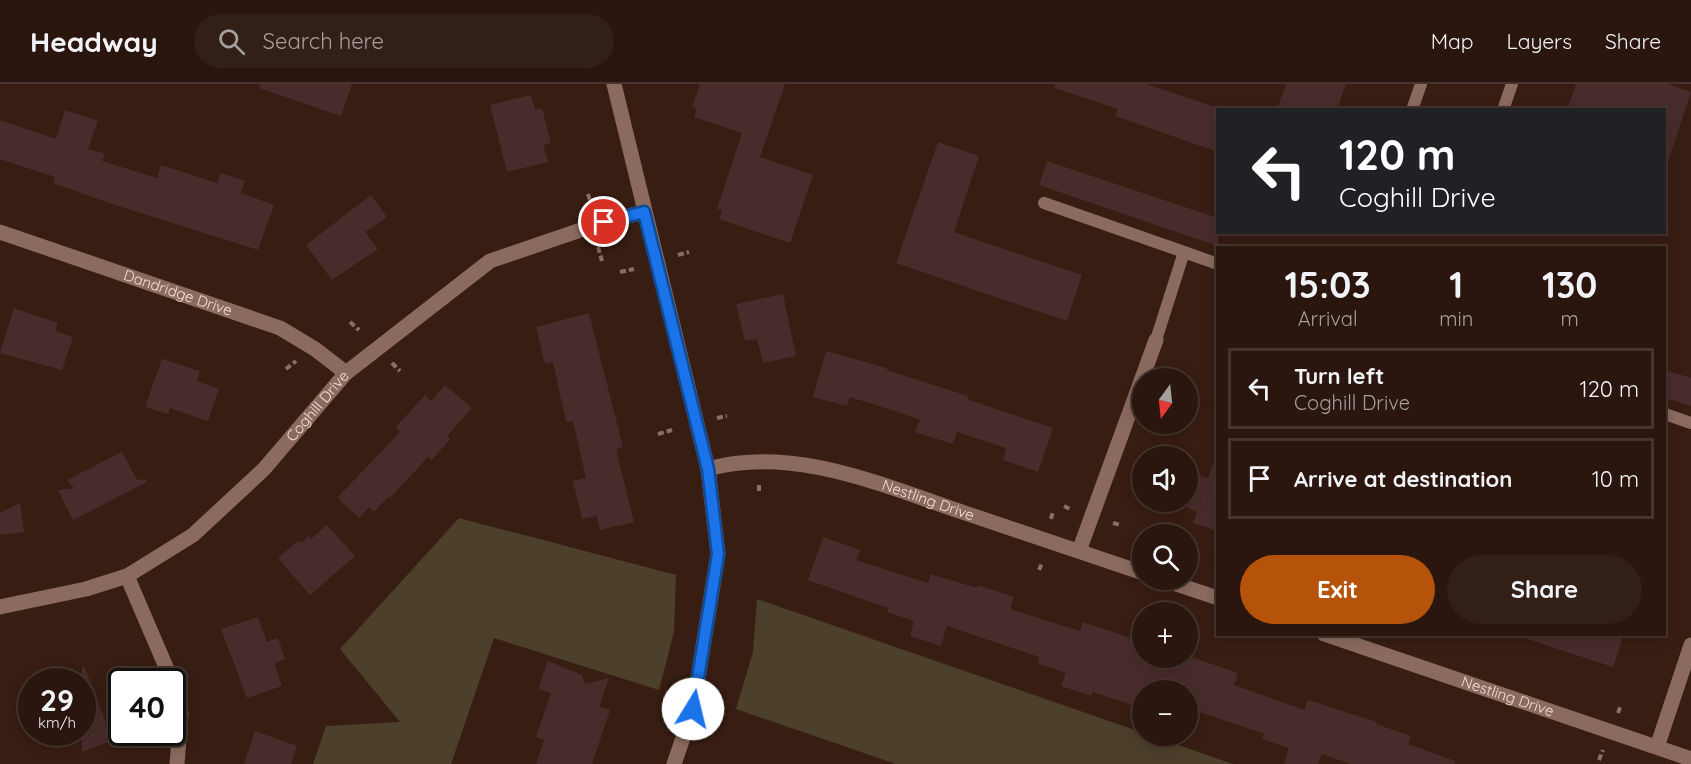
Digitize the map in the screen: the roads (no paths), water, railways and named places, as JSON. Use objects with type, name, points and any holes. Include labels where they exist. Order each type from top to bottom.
[{"type":"street","points":[[614,84],[708,469],[718,554],[693,709],[674,764]]},
{"type":"street","name":"Coghill Drive","points":[[0,607],[75,592],[127,576],[193,536],[264,469],[346,373],[490,261],[604,222],[644,212]]},
{"type":"street","name":"Dandridge Drive","points":[[0,232],[280,328],[315,349],[346,373]]},
{"type":"street","points":[[1079,551],[1156,340]]},
{"type":"street","name":"Nestling Drive","points":[[708,469],[736,461],[809,465],[869,481],[1132,569]]},
{"type":"street","points":[[127,576],[166,668]]},
{"type":"street","points":[[1194,590],[1216,597]]},
{"type":"street","name":"Nestling Drive","points":[[1330,636],[1691,759]]},
{"type":"street","points":[[1657,747],[1691,645]]},
{"type":"street","points":[[177,764],[178,746]]},
{"type":"lane","points":[[1413,108],[1421,84]]},
{"type":"lane","points":[[1504,108],[1512,84]]},
{"type":"lane","points":[[1044,203],[1216,263]]},
{"type":"lane","points":[[1156,340],[1184,252]]},
{"type":"lane","points":[[1666,414],[1691,423]]}]
